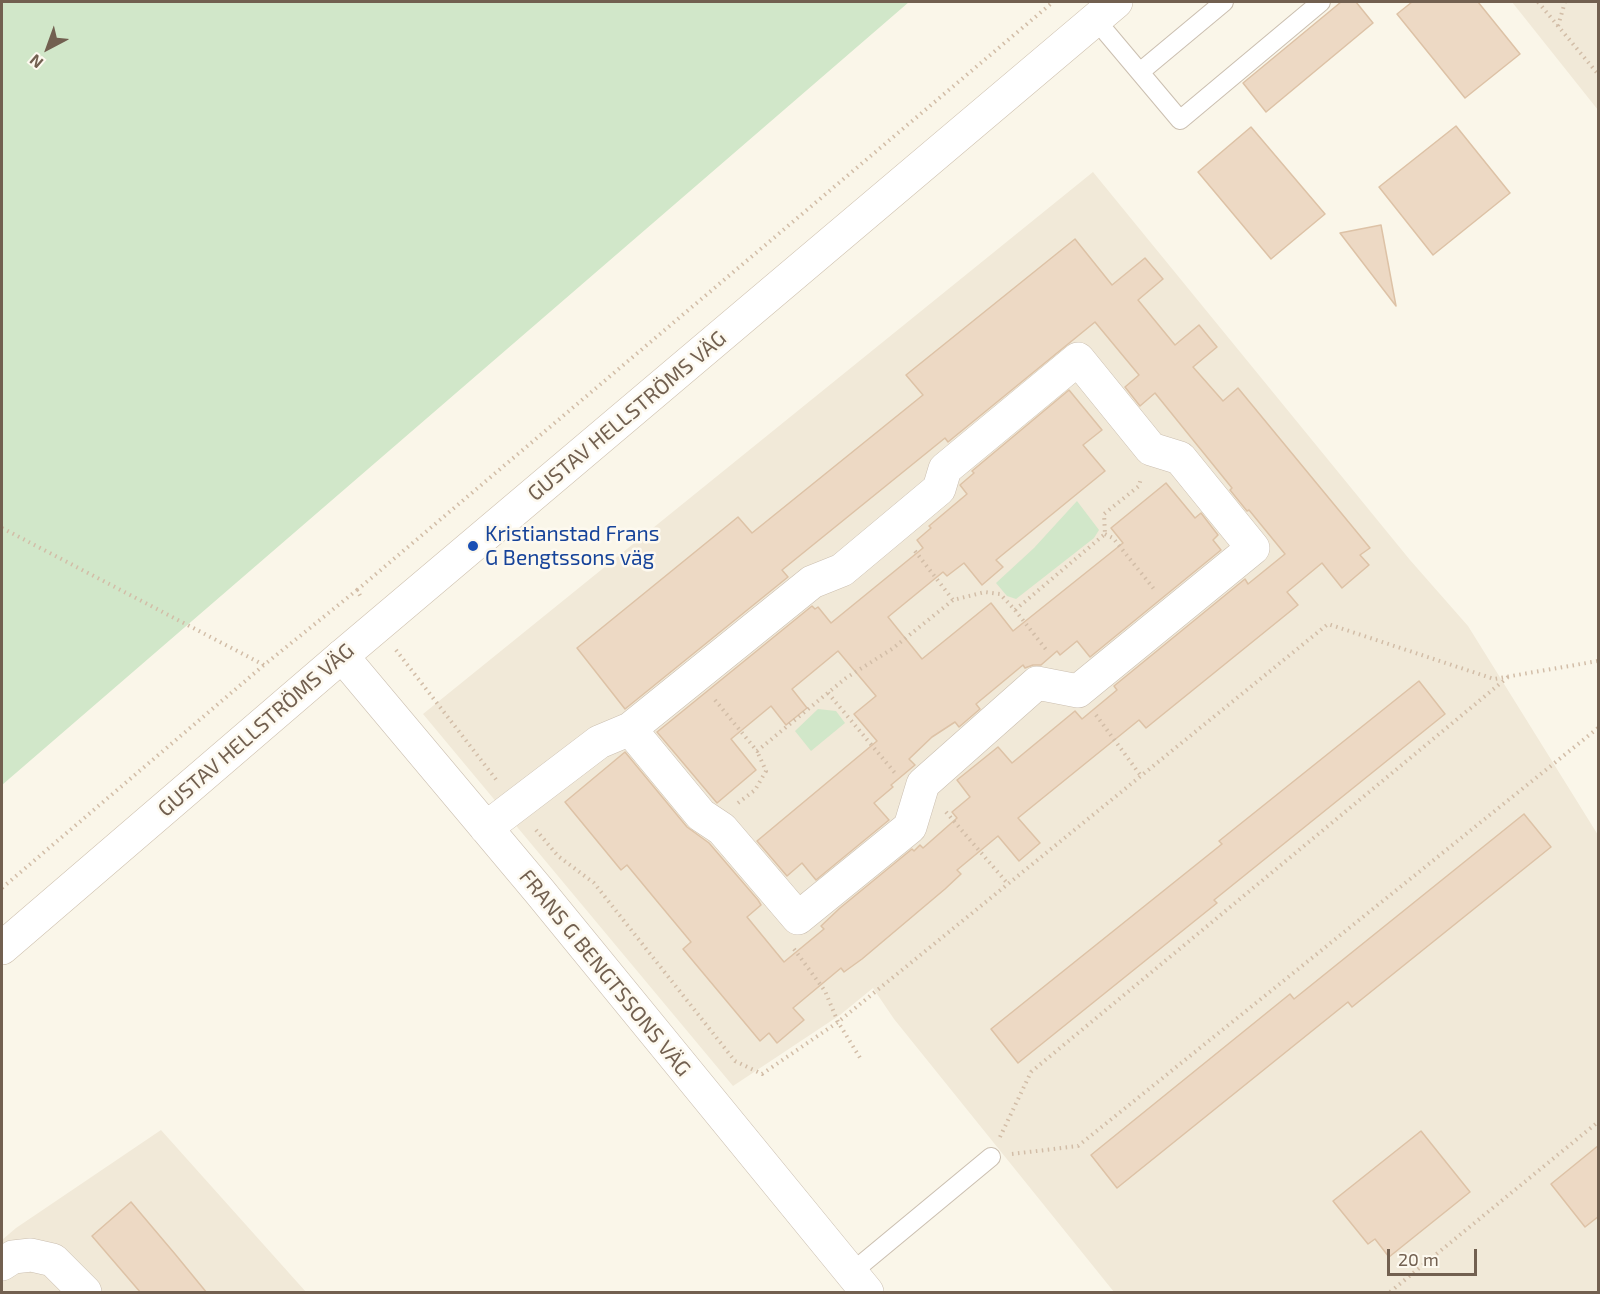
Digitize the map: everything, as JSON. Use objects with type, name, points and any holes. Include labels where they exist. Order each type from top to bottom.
[{"type":"street","name":"GUSTAV HELLSTRÖMS VÄG","points":[[2,948],[377,626],[1106,10]]},
{"type":"street","points":[[486,828],[599,742],[630,729],[812,582],[842,570],[939,489],[945,469],[1078,359],[1151,449],[1179,458],[1253,548],[1078,691],[1037,683],[923,784],[910,827],[798,918],[722,829],[701,815],[630,729]]},
{"type":"street","name":"FRANS G BENGTSSONS VÄG","points":[[342,656],[859,1283]]},
{"type":"street","points":[[2,1264],[14,1257],[31,1255],[53,1260],[85,1293]]},
{"type":"lane","points":[[1140,72],[1224,2]]},
{"type":"lane","points":[[1106,10],[1140,72],[1180,120],[1320,2]]},
{"type":"lane","points":[[859,1283],[991,1157]]},
{"type":"path","points":[[2,888],[1053,2]]},
{"type":"path","points":[[1538,2],[1599,75]]},
{"type":"path","points":[[1558,26],[1565,2]]},
{"type":"path","points":[[1105,534],[1104,514],[1139,486],[1151,449]]},
{"type":"path","points":[[895,526],[953,600]]},
{"type":"path","points":[[2,528],[264,665]]},
{"type":"path","points":[[757,751],[846,678],[892,649],[953,600],[985,592],[999,594],[1015,610],[1105,534]]},
{"type":"path","points":[[1105,534],[1113,538],[1174,613]]},
{"type":"path","points":[[357,590],[377,626],[558,856],[594,883],[735,1061],[762,1074],[838,1022],[1328,624],[1494,679],[1598,661]]},
{"type":"path","points":[[695,675],[757,751],[766,771],[755,790],[712,822]]},
{"type":"path","points":[[991,1157],[1031,1072],[1509,677]]},
{"type":"path","points":[[991,1157],[1078,1146],[1599,728]]},
{"type":"path","points":[[798,918],[781,932],[825,991],[838,1022],[862,1061]]},
{"type":"path","points":[[1390,1293],[1599,1122]]},
{"type":"shaded area","points":[[1512,2],[1598,2],[1598,110]]},
{"type":"shaded area","points":[[1093,172],[1410,560],[1468,626],[1598,835],[1598,1292],[1114,1292],[894,1019],[873,988],[840,1015],[733,1086],[423,714]]},
{"type":"shaded area","points":[[161,1130],[306,1292],[2,1292],[2,1240],[16,1228]]},
{"type":"green space","points":[[2,2],[909,2],[2,785]]},
{"type":"green space","points":[[1077,501],[1099,530],[1094,538],[1016,599],[1007,596],[996,583],[1034,548]]},
{"type":"green space","points":[[818,709],[836,711],[845,723],[811,751],[795,731]]},
{"type":"building","points":[[1341,2],[1356,2],[1373,23],[1266,112],[1243,83]]},
{"type":"building","points":[[1412,2],[1478,2],[1520,54],[1465,98],[1397,14]]},
{"type":"building","points":[[1456,126],[1510,193],[1433,255],[1379,187]]},
{"type":"building","points":[[1251,127],[1325,214],[1271,259],[1198,172]]},
{"type":"building","points":[[1381,225],[1396,306],[1340,233]]},
{"type":"building","points":[[1075,239],[1112,285],[1145,258],[1163,279],[1138,300],[1175,345],[1199,325],[1217,347],[1193,367],[1223,401],[1238,388],[1370,548],[1360,555],[1369,565],[1342,588],[1322,563],[1287,592],[1298,605],[1146,728],[1139,720],[1018,818],[1040,843],[1019,861],[998,836],[957,870],[961,874],[945,889],[862,959],[844,972],[841,968],[793,1008],[804,1020],[777,1043],[769,1033],[760,1041],[683,949],[691,942],[627,865],[621,870],[565,802],[625,752],[687,827],[709,843],[758,900],[761,905],[747,917],[784,962],[824,929],[821,926],[840,908],[912,849],[914,851],[920,845],[923,848],[957,818],[952,812],[970,797],[957,780],[998,747],[1012,763],[1075,711],[1082,719],[1117,690],[1114,686],[1245,579],[1248,584],[1285,554],[1230,490],[1232,488],[1155,393],[1140,406],[1125,387],[1139,375],[1095,322],[948,442],[945,438],[782,570],[788,577],[625,709],[577,648],[738,517],[752,533],[923,395],[906,375]]},
{"type":"building","points":[[1069,390],[1102,430],[1083,445],[1105,471],[996,560],[1003,567],[982,585],[964,563],[947,576],[943,572],[888,617],[922,659],[991,603],[1013,631],[1123,543],[1111,528],[1166,483],[1195,518],[1201,513],[1218,535],[1213,540],[1221,550],[1090,657],[1077,641],[1060,655],[1057,651],[1041,665],[1025,668],[1023,665],[976,704],[980,709],[959,727],[955,722],[932,737],[909,759],[915,765],[874,803],[889,820],[816,880],[802,863],[787,876],[757,841],[877,741],[854,714],[876,696],[838,651],[792,689],[807,708],[786,725],[771,706],[731,739],[756,770],[717,803],[657,732],[812,606],[815,609],[818,607],[831,623],[923,548],[917,540],[931,528],[929,526],[967,494],[960,485],[974,473],[972,471]]},
{"type":"building","points":[[1419,681],[1445,714],[1214,900],[1217,903],[1018,1063],[991,1029],[1222,844],[1219,841]]},
{"type":"building","points":[[1524,814],[1551,847],[1352,1007],[1348,1002],[1117,1188],[1091,1155],[1290,994],[1294,999]]},
{"type":"building","points":[[1421,1131],[1470,1192],[1389,1257],[1375,1239],[1368,1244],[1333,1201]]},
{"type":"building","points":[[1599,1145],[1599,1216],[1585,1227],[1551,1184]]},
{"type":"building","points":[[131,1202],[207,1293],[141,1293],[92,1236]]},
{"type":"place","name":"Kristianstad Frans G Bengtssons väg","points":[[473,546]]}]
